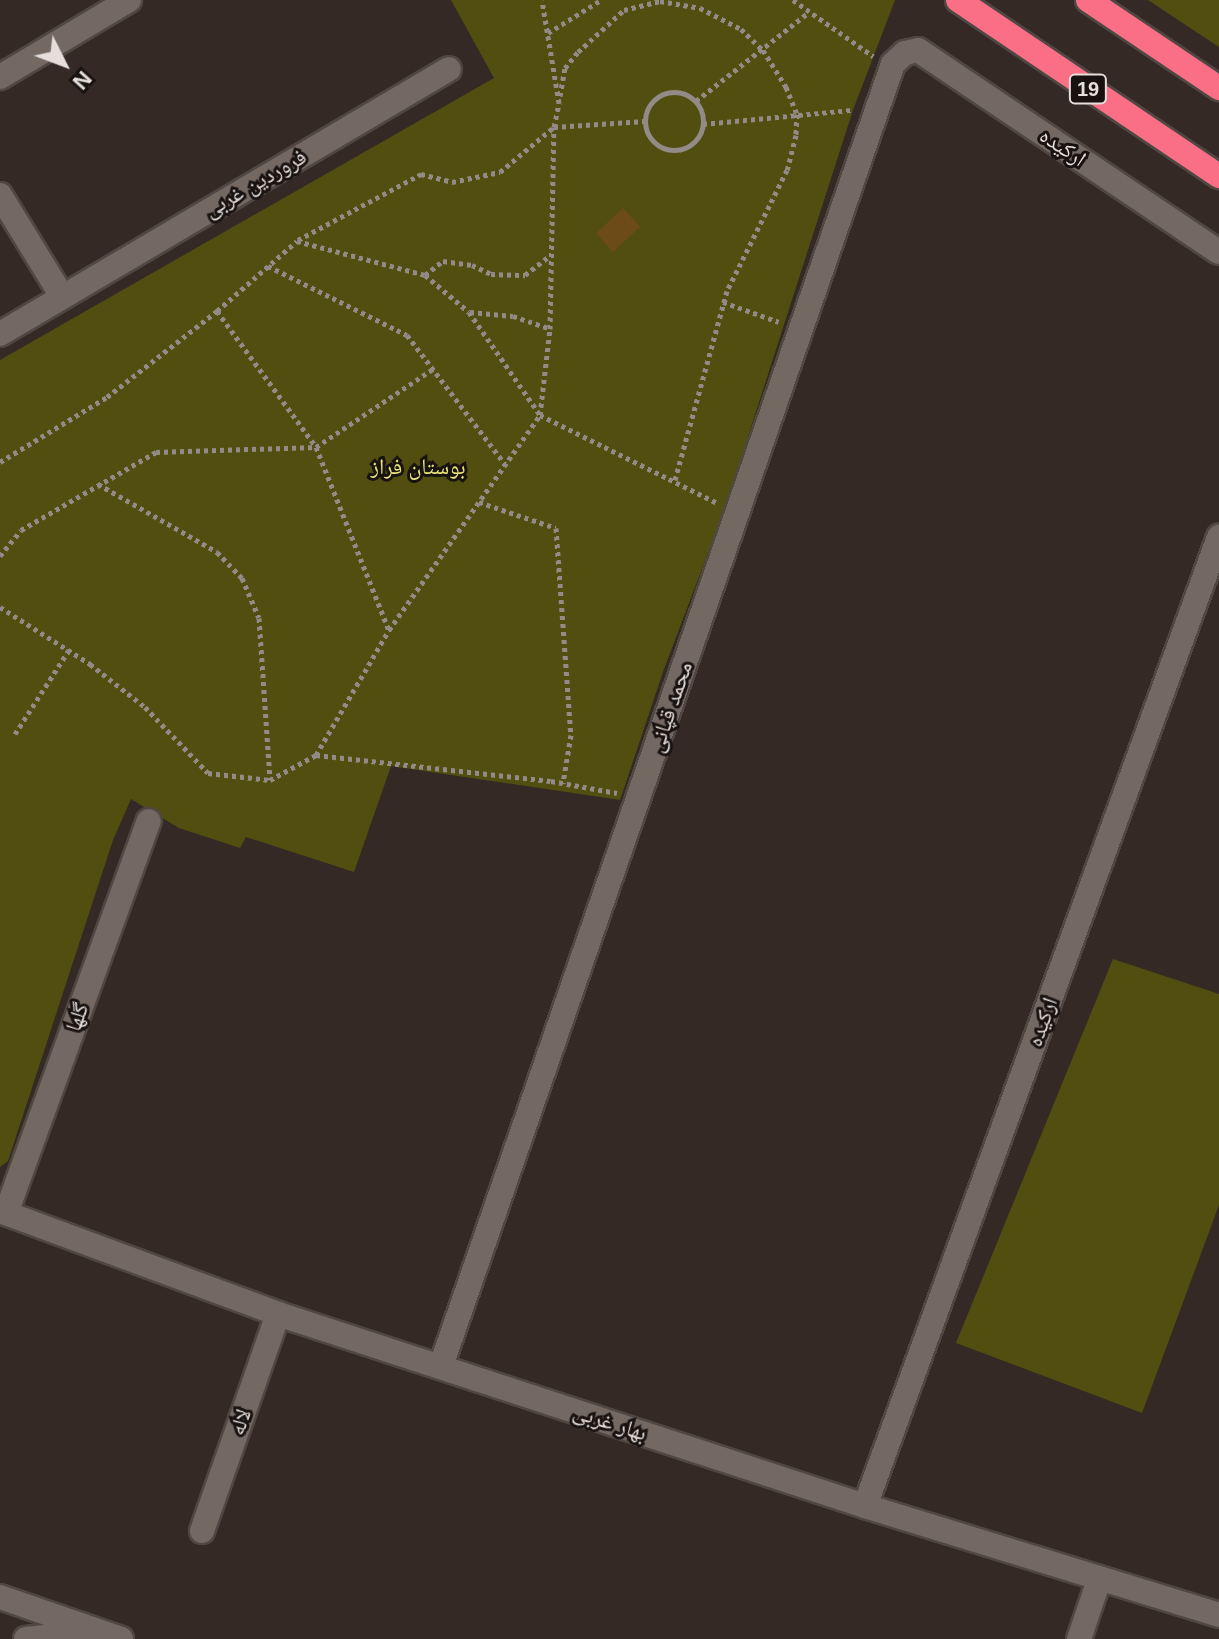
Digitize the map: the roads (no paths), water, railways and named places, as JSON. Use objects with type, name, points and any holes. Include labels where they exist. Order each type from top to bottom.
[{"type":"highway","name":"19","points":[[958,0],[1219,176]]},
{"type":"highway","points":[[1088,0],[1219,88]]},
{"type":"street","points":[[0,77],[129,0]]},
{"type":"street","name":"ارکیده","points":[[905,53],[918,50],[1219,252]]},
{"type":"street","name":"محمد قپانی","points":[[441,1366],[893,64],[905,53]]},
{"type":"street","name":"فروردین غربی","points":[[0,334],[449,69]]},
{"type":"street","points":[[0,195],[62,296]]},
{"type":"street","name":"ارکیده","points":[[865,1506],[1219,537]]},
{"type":"street","name":"گلها","points":[[2,1213],[149,821]]},
{"type":"street","name":"بهار غربی","points":[[2,1213],[278,1314],[865,1506],[1219,1615]]},
{"type":"street","name":"لاله","points":[[202,1531],[278,1314]]},
{"type":"street","points":[[1079,1639],[1099,1580]]},
{"type":"street","points":[[0,1597],[121,1639]]},
{"type":"street","points":[[26,1639],[98,1631]]},
{"type":"park label","name":"بوستان فراز","points":[[418,467]]}]
